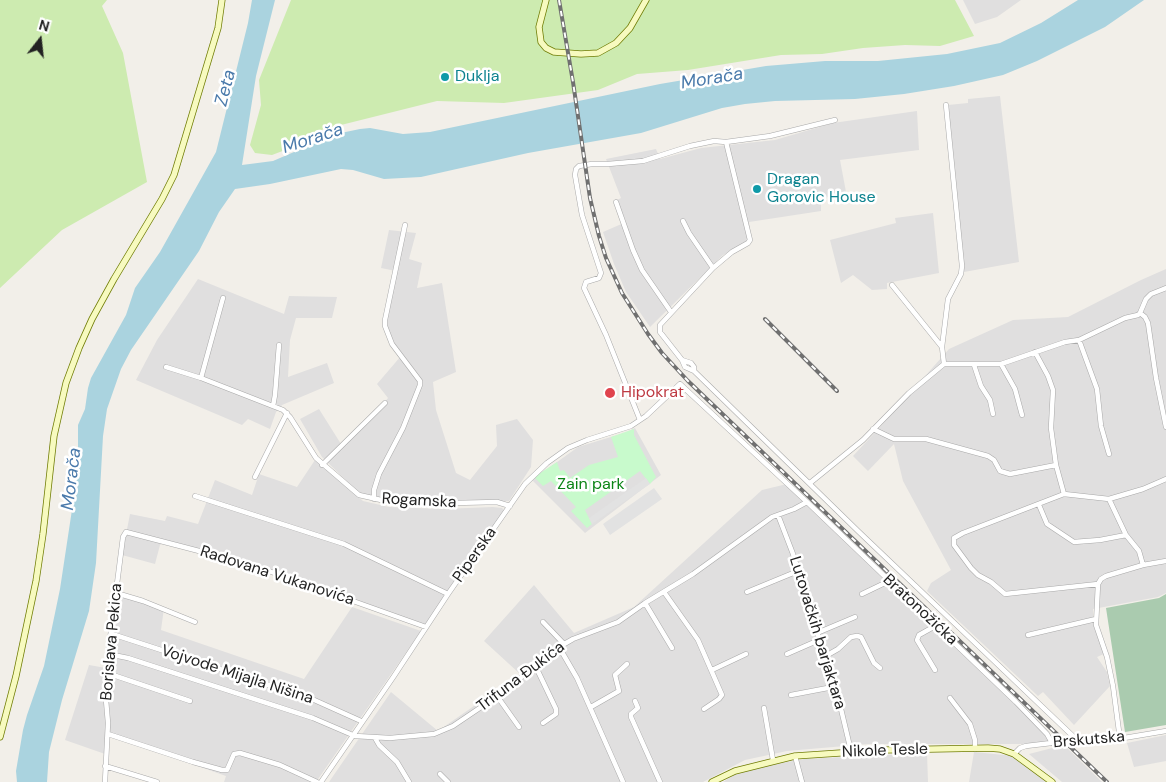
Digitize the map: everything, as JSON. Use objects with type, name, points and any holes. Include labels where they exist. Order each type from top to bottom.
[{"type":"main road","points":[[0,737],[16,676],[36,581],[44,531],[53,444],[66,383],[92,319],[161,201],[174,175],[216,33],[222,0]]},
{"type":"main road","points":[[546,0],[539,27],[541,42],[546,48],[554,52],[581,54],[602,51],[616,44],[625,35],[646,0]]},
{"type":"main road","name":"Nikole Tesle","points":[[712,782],[735,771],[772,760],[795,756],[852,751],[975,748],[1000,750],[1014,754],[1052,782]]},
{"type":"street","points":[[944,364],[942,347],[948,298],[961,274],[962,266],[946,105]]},
{"type":"street","points":[[640,420],[606,335],[584,288],[586,282],[599,278],[601,273],[582,215],[575,175],[576,169],[579,166],[592,164],[643,161],[690,146],[714,141],[726,142],[770,136],[835,120]]},
{"type":"street","points":[[726,142],[750,240],[713,268],[671,312],[660,325],[659,330],[663,338],[682,360],[691,363],[694,371],[1077,740]]},
{"type":"street","points":[[616,202],[642,270],[671,312]]},
{"type":"street","points":[[683,221],[713,268]]},
{"type":"street","points":[[374,499],[377,479],[403,428],[420,385],[420,381],[392,344],[385,326],[404,225]]},
{"type":"street","points":[[892,285],[942,347]]},
{"type":"street","points":[[810,483],[863,440],[908,393],[944,364],[1001,364],[1065,342],[1079,340],[1140,313],[1146,299],[1151,294],[1166,288]]},
{"type":"street","points":[[202,378],[223,298]]},
{"type":"street","points":[[1140,313],[1145,316],[1148,323],[1166,427]]},
{"type":"street","points":[[1079,340],[1097,389],[1101,426],[1109,454]]},
{"type":"street","points":[[273,406],[279,345]]},
{"type":"street","points":[[1035,352],[1053,390],[1051,428],[1056,465],[1064,494]]},
{"type":"street","points":[[1001,364],[1015,389],[1022,415]]},
{"type":"street","points":[[974,365],[981,386],[990,400],[993,414]]},
{"type":"street","name":"Rogamska","points":[[166,367],[202,378],[273,406],[287,414],[322,465],[356,494],[374,499],[412,504],[497,502],[510,506]]},
{"type":"street","name":"Piperska","points":[[321,782],[448,594],[530,478],[564,451],[579,442],[631,426],[681,382],[807,502]]},
{"type":"street","points":[[322,465],[385,403]]},
{"type":"street","points":[[255,477],[287,414]]},
{"type":"street","points":[[873,430],[894,439],[926,440],[988,456],[994,460],[1000,471],[1010,474],[1056,465]]},
{"type":"street","points":[[1098,584],[1005,594],[971,568],[954,546],[953,540],[955,536],[1064,494],[1109,499],[1143,489],[1166,479]]},
{"type":"street","points":[[195,496],[344,544],[448,594]]},
{"type":"street","points":[[1109,499],[1126,535],[1139,550],[1143,565]]},
{"type":"street","points":[[778,515],[807,502]]},
{"type":"street","name":"Bratonožićka","points":[[807,502],[1047,734],[1052,743]]},
{"type":"street","points":[[1039,505],[1047,524],[1071,541],[1094,541],[1126,535]]},
{"type":"street","name":"Lutovačkih barjaktara","points":[[778,515],[798,571],[841,709],[852,751]]},
{"type":"street","name":"Trifuna Đukića","points":[[108,654],[128,658],[313,718],[352,735],[375,738],[441,732],[497,696],[547,654],[573,639],[618,622],[645,602],[693,574],[772,517],[778,515]]},
{"type":"street","name":"Borislava Pekica","points":[[105,782],[108,734],[106,700],[108,654],[123,537],[126,532]]},
{"type":"street","name":"Radovana Vukanovića","points":[[126,532],[249,564],[426,627]]},
{"type":"street","points":[[1120,739],[1113,686],[1096,619],[1098,584],[1104,577],[1143,565],[1166,561]]},
{"type":"street","points":[[747,592],[798,571]]},
{"type":"street","points":[[862,594],[889,581]]},
{"type":"street","points":[[664,592],[698,640],[722,695],[704,709]]},
{"type":"street","points":[[116,593],[143,601],[195,622]]},
{"type":"street","points":[[645,602],[672,648]]},
{"type":"street","points":[[817,633],[855,618]]},
{"type":"street","points":[[1028,635],[1096,619]]},
{"type":"street","points":[[543,622],[562,646],[623,782]]},
{"type":"street","points":[[935,670],[918,640],[919,635],[936,625]]},
{"type":"street","name":"Vojvode Mijajla Nišina","points":[[112,634],[312,699],[362,721]]},
{"type":"street","points":[[824,657],[838,649],[851,637],[857,636],[861,637],[874,662],[880,668]]},
{"type":"street","points":[[787,654],[819,640]]},
{"type":"street","points":[[712,670],[746,654]]},
{"type":"street","points":[[591,707],[619,690],[615,675],[627,664]]},
{"type":"street","points":[[535,665],[556,709],[556,714],[543,723]]},
{"type":"street","points":[[107,673],[190,702]]},
{"type":"street","points":[[791,695],[833,687]]},
{"type":"street","points":[[497,696],[519,727]]},
{"type":"street","points":[[950,698],[970,724],[975,740],[975,748]]},
{"type":"street","points":[[635,701],[638,708],[631,714],[631,717],[660,782]]},
{"type":"street","points":[[764,708],[772,760]]},
{"type":"street","name":"Brskutska","points":[[1014,754],[1022,747],[1077,740],[1100,742],[1166,731]]},
{"type":"street","points":[[108,734],[193,762],[225,770],[227,770],[234,754],[240,754],[280,765],[316,782]]},
{"type":"street","points":[[375,738],[379,745],[396,762],[409,782]]},
{"type":"street","points":[[795,756],[802,782]]},
{"type":"street","points":[[105,766],[157,782]]},
{"type":"street","points":[[440,774],[448,782]]},
{"type":"shaded area","points":[[963,0],[1021,0],[997,17],[975,24]]},
{"type":"shaded area","points":[[1000,96],[1019,262],[964,272],[948,105],[968,103],[968,99]]},
{"type":"shaded area","points":[[917,111],[919,150],[840,160],[846,192],[821,199],[821,211],[749,222],[752,241],[723,255],[650,327],[626,292],[603,232],[626,222],[617,200],[621,198],[606,159],[656,149],[660,159],[701,148],[775,140],[833,123]]},
{"type":"shaded area","points":[[933,213],[939,273],[887,283],[887,289],[872,290],[853,275],[841,283],[830,240],[896,223],[895,218]]},
{"type":"shaded area","points":[[389,230],[416,233],[409,259],[422,263],[417,288],[442,283],[456,372],[433,382],[436,410],[456,473],[470,480],[497,446],[496,425],[517,419],[533,440],[531,467],[509,501],[396,502],[362,496],[322,457],[300,419],[319,409],[341,444],[371,419],[388,398],[377,384],[401,356],[384,331],[396,271],[381,268]]},
{"type":"shaded area","points":[[1166,269],[1166,593],[1158,597],[1093,609],[1093,623],[1104,654],[1097,657],[1107,672],[1110,686],[1074,725],[1043,692],[1038,696],[927,591],[931,583],[951,570],[903,481],[894,444],[868,471],[853,456],[949,349],[1013,320],[1068,317]]},
{"type":"shaded area","points":[[198,279],[284,314],[289,296],[337,297],[332,318],[296,318],[290,340],[288,377],[327,363],[334,383],[282,405],[276,412],[270,429],[248,419],[242,425],[136,380],[157,340]]},
{"type":"shaded area","name":"Zain park","points":[[635,428],[661,475],[585,533],[532,480],[578,447]]},
{"type":"shaded area","points":[[315,460],[363,501],[389,507],[442,509],[493,507],[502,508],[505,511],[426,625],[265,568],[167,541],[160,545],[155,564],[122,555],[130,514],[165,521],[167,516],[198,524],[215,480],[252,495],[259,474],[297,487]]},
{"type":"shaded area","points":[[646,478],[650,484],[592,524],[589,518]]},
{"type":"shaded area","points":[[787,484],[1051,739],[1040,744],[868,744],[787,751],[745,760],[703,782],[329,782],[391,692],[438,731],[520,674],[484,641],[534,585],[574,633],[634,607],[762,490]]},
{"type":"shaded area","points":[[654,488],[662,499],[610,535],[603,524]]},
{"type":"shaded area","points":[[113,593],[164,608],[161,630],[304,679],[352,607],[421,631],[316,782],[224,782],[226,776],[110,735],[105,754],[65,740],[89,665],[106,668]]},
{"type":"shaded area","points":[[1166,735],[1166,761],[1134,767],[1127,743]]},
{"type":"shaded area","points":[[1064,745],[1102,782],[1062,782],[1029,754]]},
{"type":"shaded area","points":[[974,752],[1014,756],[1046,782],[969,782]]},
{"type":"shaded area","points":[[927,753],[928,782],[723,782],[742,770],[804,759]]},
{"type":"green space","points":[[0,0],[107,0],[102,6],[123,53],[147,182],[62,230],[0,288]]},
{"type":"green space","name":"Duklja","points":[[291,0],[955,0],[974,36],[940,46],[905,45],[863,48],[822,54],[781,55],[688,70],[637,74],[598,90],[504,103],[437,101],[317,131],[293,147],[272,155],[255,153],[250,145],[261,105],[259,80]]},
{"type":"green space","name":"Zain park","points":[[634,429],[634,435],[656,477],[650,484],[640,471],[585,510],[592,524],[587,528],[571,511],[576,507],[551,481],[543,486],[534,477],[557,462],[560,471],[564,470],[570,478],[589,465],[618,457],[611,437]]},
{"type":"green space","points":[[1166,594],[1166,725],[1125,732],[1106,608],[1159,598]]},
{"type":"water","name":"Morača","points":[[252,0],[275,0],[256,76],[242,165],[273,161],[336,134],[360,129],[370,128],[403,134],[430,132],[660,84],[766,66],[825,61],[878,61],[947,54],[1000,43],[1041,23],[1078,0],[1144,0],[1105,27],[1037,61],[1003,75],[954,86],[855,99],[775,101],[745,104],[722,108],[641,133],[528,153],[421,177],[384,179],[353,170],[341,169],[270,184],[235,189],[219,212],[199,251],[131,350],[121,369],[107,409],[103,436],[96,563],[89,611],[62,700],[49,752],[47,782],[17,782],[16,771],[23,730],[44,666],[60,589],[78,470],[78,425],[85,409],[91,378],[126,315],[135,288],[160,252],[216,152]]},
{"type":"railway","points":[[559,0],[590,198],[599,236],[606,258],[622,293],[648,334],[662,353],[688,381],[1107,782]]},
{"type":"railway","points":[[765,319],[837,391]]},
{"type":"place","name":"Duklja","points":[[445,77]]},
{"type":"place","name":"Dragan Gorovic House","points":[[757,189]]},
{"type":"place","name":"Hipokrat","points":[[610,393]]},
{"type":"water label","name":"Zeta","points":[[226,88]]}]
